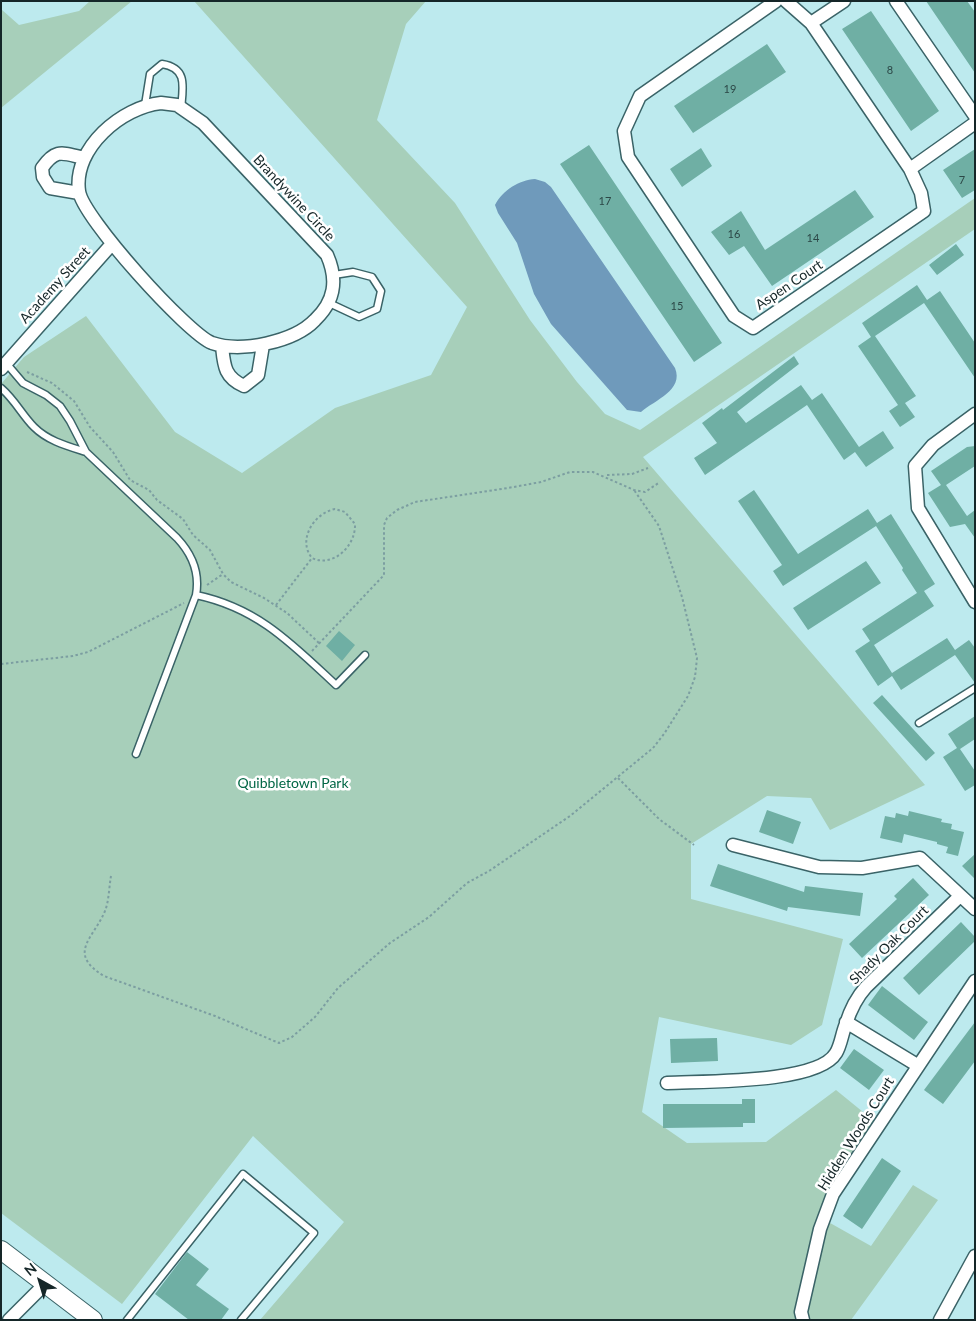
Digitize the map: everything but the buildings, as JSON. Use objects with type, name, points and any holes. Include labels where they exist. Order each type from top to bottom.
[{"type":"main road","points":[[1,1250],[93,1320]]},
{"type":"street","name":"Aspen Court","points":[[776,1],[640,96],[624,131],[628,157],[734,316],[753,328],[924,211],[921,194],[910,169],[811,23],[786,1]]},
{"type":"street","points":[[811,23],[844,1]]},
{"type":"street","points":[[896,1],[975,116]]},
{"type":"street","name":"Brandywine Circle","points":[[145,105],[161,103],[182,108],[203,124],[327,255],[334,276]]},
{"type":"street","points":[[145,105],[104,131],[90,147],[79,172],[79,193],[96,224],[111,245],[194,330],[210,342],[235,348],[262,345],[297,332],[312,323],[329,303],[333,294],[334,276]]},
{"type":"street","points":[[910,169],[975,123]]},
{"type":"street","points":[[79,193],[50,188],[43,177],[42,168],[50,156],[60,152],[84,158]]},
{"type":"street","name":"Academy Street","points":[[4,366],[111,245]]},
{"type":"street","points":[[222,346],[224,366],[232,381],[244,386],[258,375],[262,345]]},
{"type":"street","points":[[975,414],[933,445],[916,466],[918,508],[975,602]]},
{"type":"street","points":[[733,845],[819,867],[862,868],[920,858],[975,909]]},
{"type":"street","name":"Shady Oak Court","points":[[667,1083],[792,1075],[817,1069],[836,1054],[846,1022],[866,987],[960,896]]},
{"type":"street","name":"Hidden Woods Court","points":[[803,1320],[801,1312],[820,1229],[833,1194],[975,981]]},
{"type":"street","points":[[846,1022],[917,1066]]},
{"type":"street","points":[[940,1320],[973,1264]]},
{"type":"street","points":[[9,1320],[45,1284]]},
{"type":"lane","points":[[145,105],[150,74],[162,64],[172,66],[179,72],[184,83],[182,108]]},
{"type":"lane","points":[[329,303],[360,317],[377,309],[380,291],[372,277],[353,272],[334,276]]},
{"type":"lane","points":[[4,366],[23,383],[46,395],[60,406],[74,427],[86,452],[188,550],[197,576],[196,595],[136,754]]},
{"type":"lane","points":[[1,388],[11,396],[33,426],[44,435],[58,443],[86,452]]},
{"type":"lane","points":[[196,595],[217,600],[253,615],[306,657],[336,686],[365,655]]},
{"type":"lane","points":[[919,723],[975,688]]},
{"type":"lane","points":[[127,1320],[244,1174],[314,1233],[241,1320]]},
{"type":"path","points":[[4,366],[52,383],[74,401],[90,427],[113,452],[130,480],[149,490],[157,500],[183,519],[193,535],[210,550],[223,574],[231,582],[276,605],[319,643]]},
{"type":"path","points":[[306,657],[384,575],[384,525],[387,518],[404,506],[541,482],[570,472],[582,471],[604,475],[632,474],[648,468]]},
{"type":"path","points":[[604,475],[634,490],[645,492],[660,482]]},
{"type":"path","points":[[110,876],[105,911],[84,946],[84,954],[95,970],[104,976],[215,1016],[279,1043],[292,1037],[315,1017],[338,988],[390,943],[429,916],[467,883],[526,847],[570,816],[653,748],[688,696],[695,677],[697,658],[682,597],[659,526],[634,490]]},
{"type":"path","points":[[335,509],[349,514],[355,524],[353,540],[335,559],[321,562],[312,558],[306,548],[305,538],[322,514],[335,509]]},
{"type":"path","points":[[276,605],[312,558]]},
{"type":"path","points":[[205,587],[223,574]]},
{"type":"path","points":[[1,664],[73,656],[88,652],[185,602]]},
{"type":"path","points":[[618,778],[658,819],[694,845]]},
{"type":"green space","points":[[90,1],[132,1],[1,108],[1,9],[19,25],[79,11]]},
{"type":"green space","name":"Quibbletown Park","points":[[194,1],[426,1],[406,24],[377,120],[455,203],[530,320],[577,382],[605,414],[640,430],[975,198],[975,229],[643,457],[925,785],[830,830],[811,798],[767,796],[691,844],[691,899],[843,939],[822,1025],[791,1045],[659,1017],[642,1112],[687,1143],[766,1142],[836,1090],[879,1125],[823,1219],[871,1246],[913,1185],[938,1200],[851,1320],[260,1320],[344,1222],[253,1136],[122,1304],[1,1213],[1,384],[24,357],[86,316],[175,432],[242,473],[335,408],[431,375],[467,307]]},
{"type":"water","points":[[535,179],[545,182],[551,187],[675,368],[677,376],[672,388],[667,394],[641,412],[627,410],[551,324],[534,294],[517,243],[495,205],[507,190],[523,181]]}]
